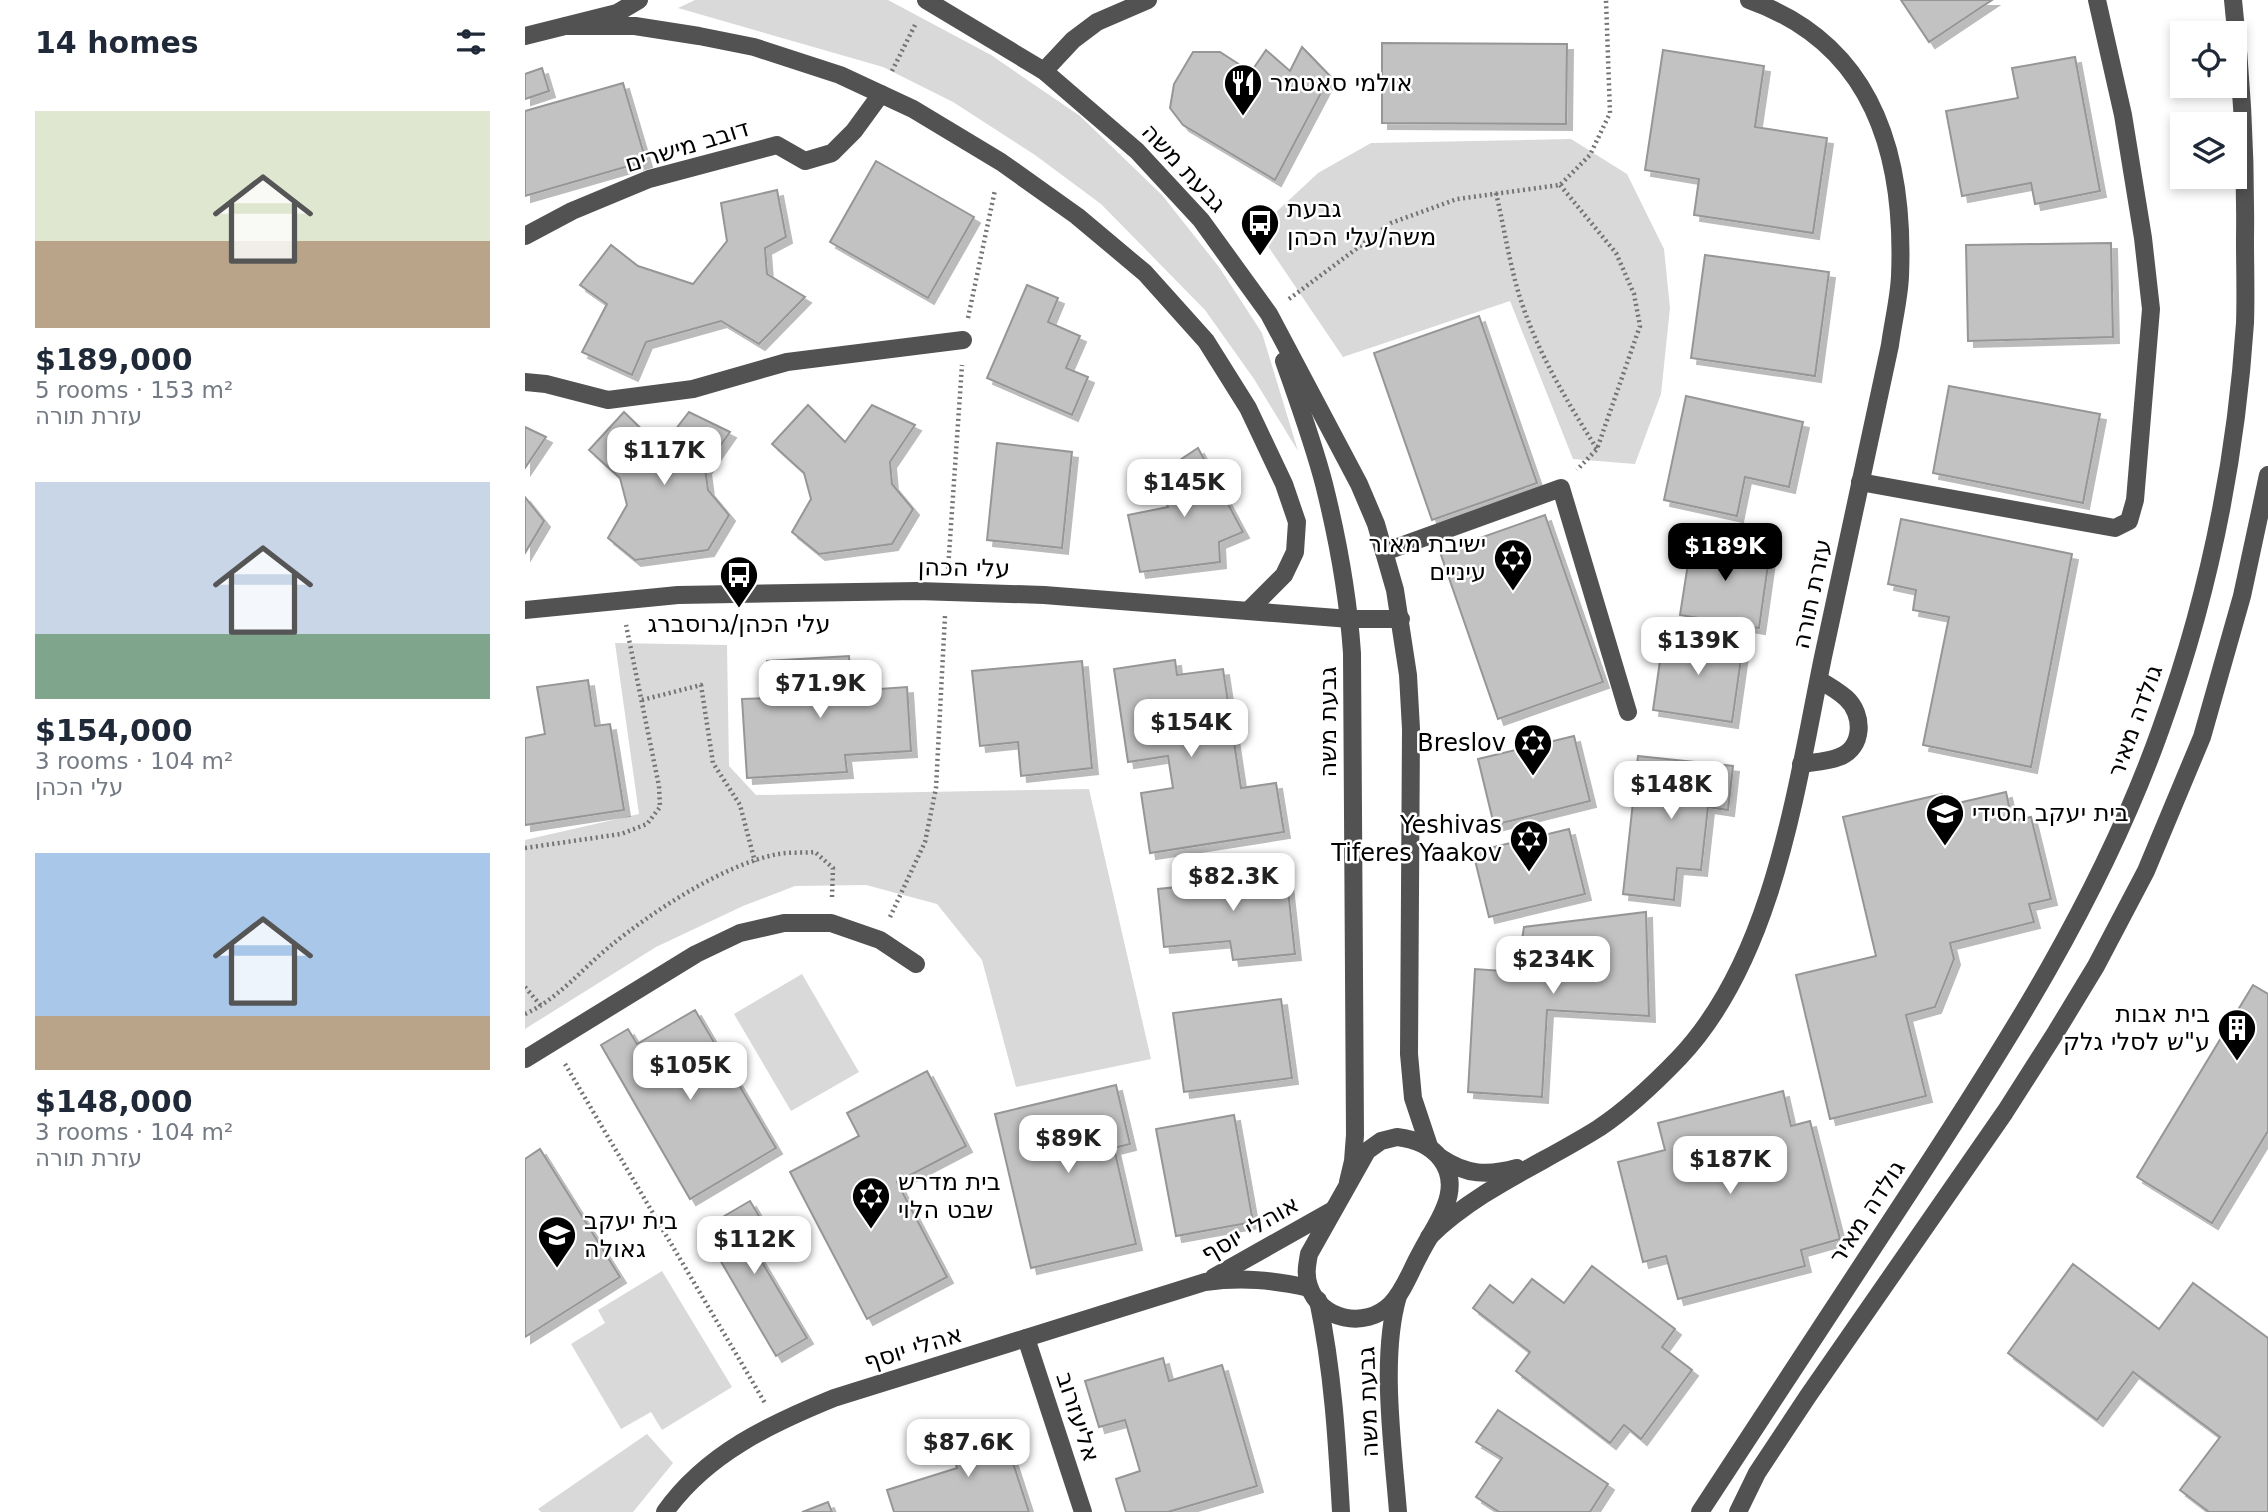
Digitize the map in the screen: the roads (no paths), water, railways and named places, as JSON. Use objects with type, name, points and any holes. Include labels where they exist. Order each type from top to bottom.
[{"type":"street","points":[[525,36],[617,13],[639,0]]},
{"type":"street","points":[[926,0],[1044,71],[1073,40],[1097,22],[1149,0]]},
{"type":"street","name":"עזרת תורה","points":[[1429,1237],[1463,1208],[1625,1110],[1682,1055],[1716,1011],[1752,944],[1791,813],[1889,345],[1900,279],[1901,221],[1894,168],[1881,124],[1868,97],[1846,64],[1809,30],[1769,7],[1749,0]]},
{"type":"street","points":[[1860,482],[2115,528],[2129,521],[2135,500],[2151,309],[2143,238],[2123,115],[2097,0]]},
{"type":"street","name":"גולדה מאיר","points":[[1700,1512],[2019,1021],[2115,841],[2161,729],[2199,608],[2233,442],[2245,321],[2246,205],[2241,68],[2233,0]]},
{"type":"street","points":[[566,26],[635,26],[754,47],[840,75],[913,109],[1001,162],[1077,216],[1145,273],[1206,341],[1248,408],[1284,484],[1297,522],[1295,552],[1284,575],[1249,610]]},
{"type":"street","name":"גבעת משה","points":[[1044,71],[1137,150],[1201,220],[1269,314],[1359,484],[1376,524],[1401,619],[1409,675],[1411,729],[1409,1054],[1413,1098],[1435,1152],[1448,1172],[1450,1189],[1446,1206],[1400,1291],[1393,1315],[1389,1340],[1390,1396],[1398,1512]]},
{"type":"street","name":"דובב מישרים","points":[[525,236],[572,211],[649,179],[777,145],[805,161],[832,153],[854,131],[881,94]]},
{"type":"street","name":"גבעת משה","points":[[1269,314],[1323,481],[1345,582],[1352,653],[1355,1135],[1353,1161],[1347,1182],[1309,1254],[1306,1271],[1329,1356],[1335,1402],[1341,1512]]},
{"type":"street","points":[[525,382],[546,384],[608,400],[693,389],[787,362],[963,340]]},
{"type":"street","points":[[1738,1512],[1757,1473],[1808,1396],[2005,1112],[2056,1032],[2096,966],[2145,871],[2202,737],[2242,596],[2268,475]]},
{"type":"street","points":[[1384,552],[1560,488],[1628,712]]},
{"type":"street","name":"עלי הכהן","points":[[525,610],[677,594],[946,592],[1044,595],[1349,619],[1401,619]]},
{"type":"street","points":[[1801,764],[1842,756],[1854,745],[1860,728],[1848,699],[1819,680]]},
{"type":"street","points":[[525,1059],[697,954],[740,933],[784,923],[831,923],[880,940],[916,964]]},
{"type":"street","name":"עזרת תורה","points":[[1347,1182],[1367,1151],[1381,1141],[1397,1137],[1414,1139],[1457,1169],[1492,1173],[1534,1163]]},
{"type":"street","name":"אוהלי יוסף","points":[[1205,1282],[1333,1210]]},
{"type":"street","name":"אוהלי יוסף","points":[[1205,1282],[1235,1278],[1255,1279],[1314,1294]]},
{"type":"street","name":"אהלי יוסף","points":[[665,1512],[674,1499],[712,1461],[745,1439],[834,1398],[1205,1282]]},
{"type":"street","points":[[1314,1294],[1322,1307],[1337,1316],[1353,1320],[1370,1318],[1390,1305],[1400,1291]]},
{"type":"street","name":"אליעזרוב","points":[[1026,1338],[1083,1512]]},
{"type":"place","name":"אולמי סאטמר","points":[[1243,117]]},
{"type":"place","name":"גבעת משה/עלי הכהן","points":[[1260,257]]},
{"type":"place","name":"ישיבת מאור עיניים","points":[[1513,592]]},
{"type":"place","name":"עלי הכהן/גרוסברג","points":[[739,609]]},
{"type":"place","name":"Breslov","points":[[1533,777]]},
{"type":"place","name":"בית יעקב חסידי","points":[[1945,847]]},
{"type":"place","name":"Yeshivas Tiferes Yaakov","points":[[1529,873]]},
{"type":"place","name":"בית אבות ע\"ש לסלי גלק","points":[[2237,1062]]},
{"type":"place","name":"בית מדרש שבט הלוי","points":[[871,1230]]},
{"type":"place","name":"בית יעקב גאולה","points":[[557,1269]]}]
